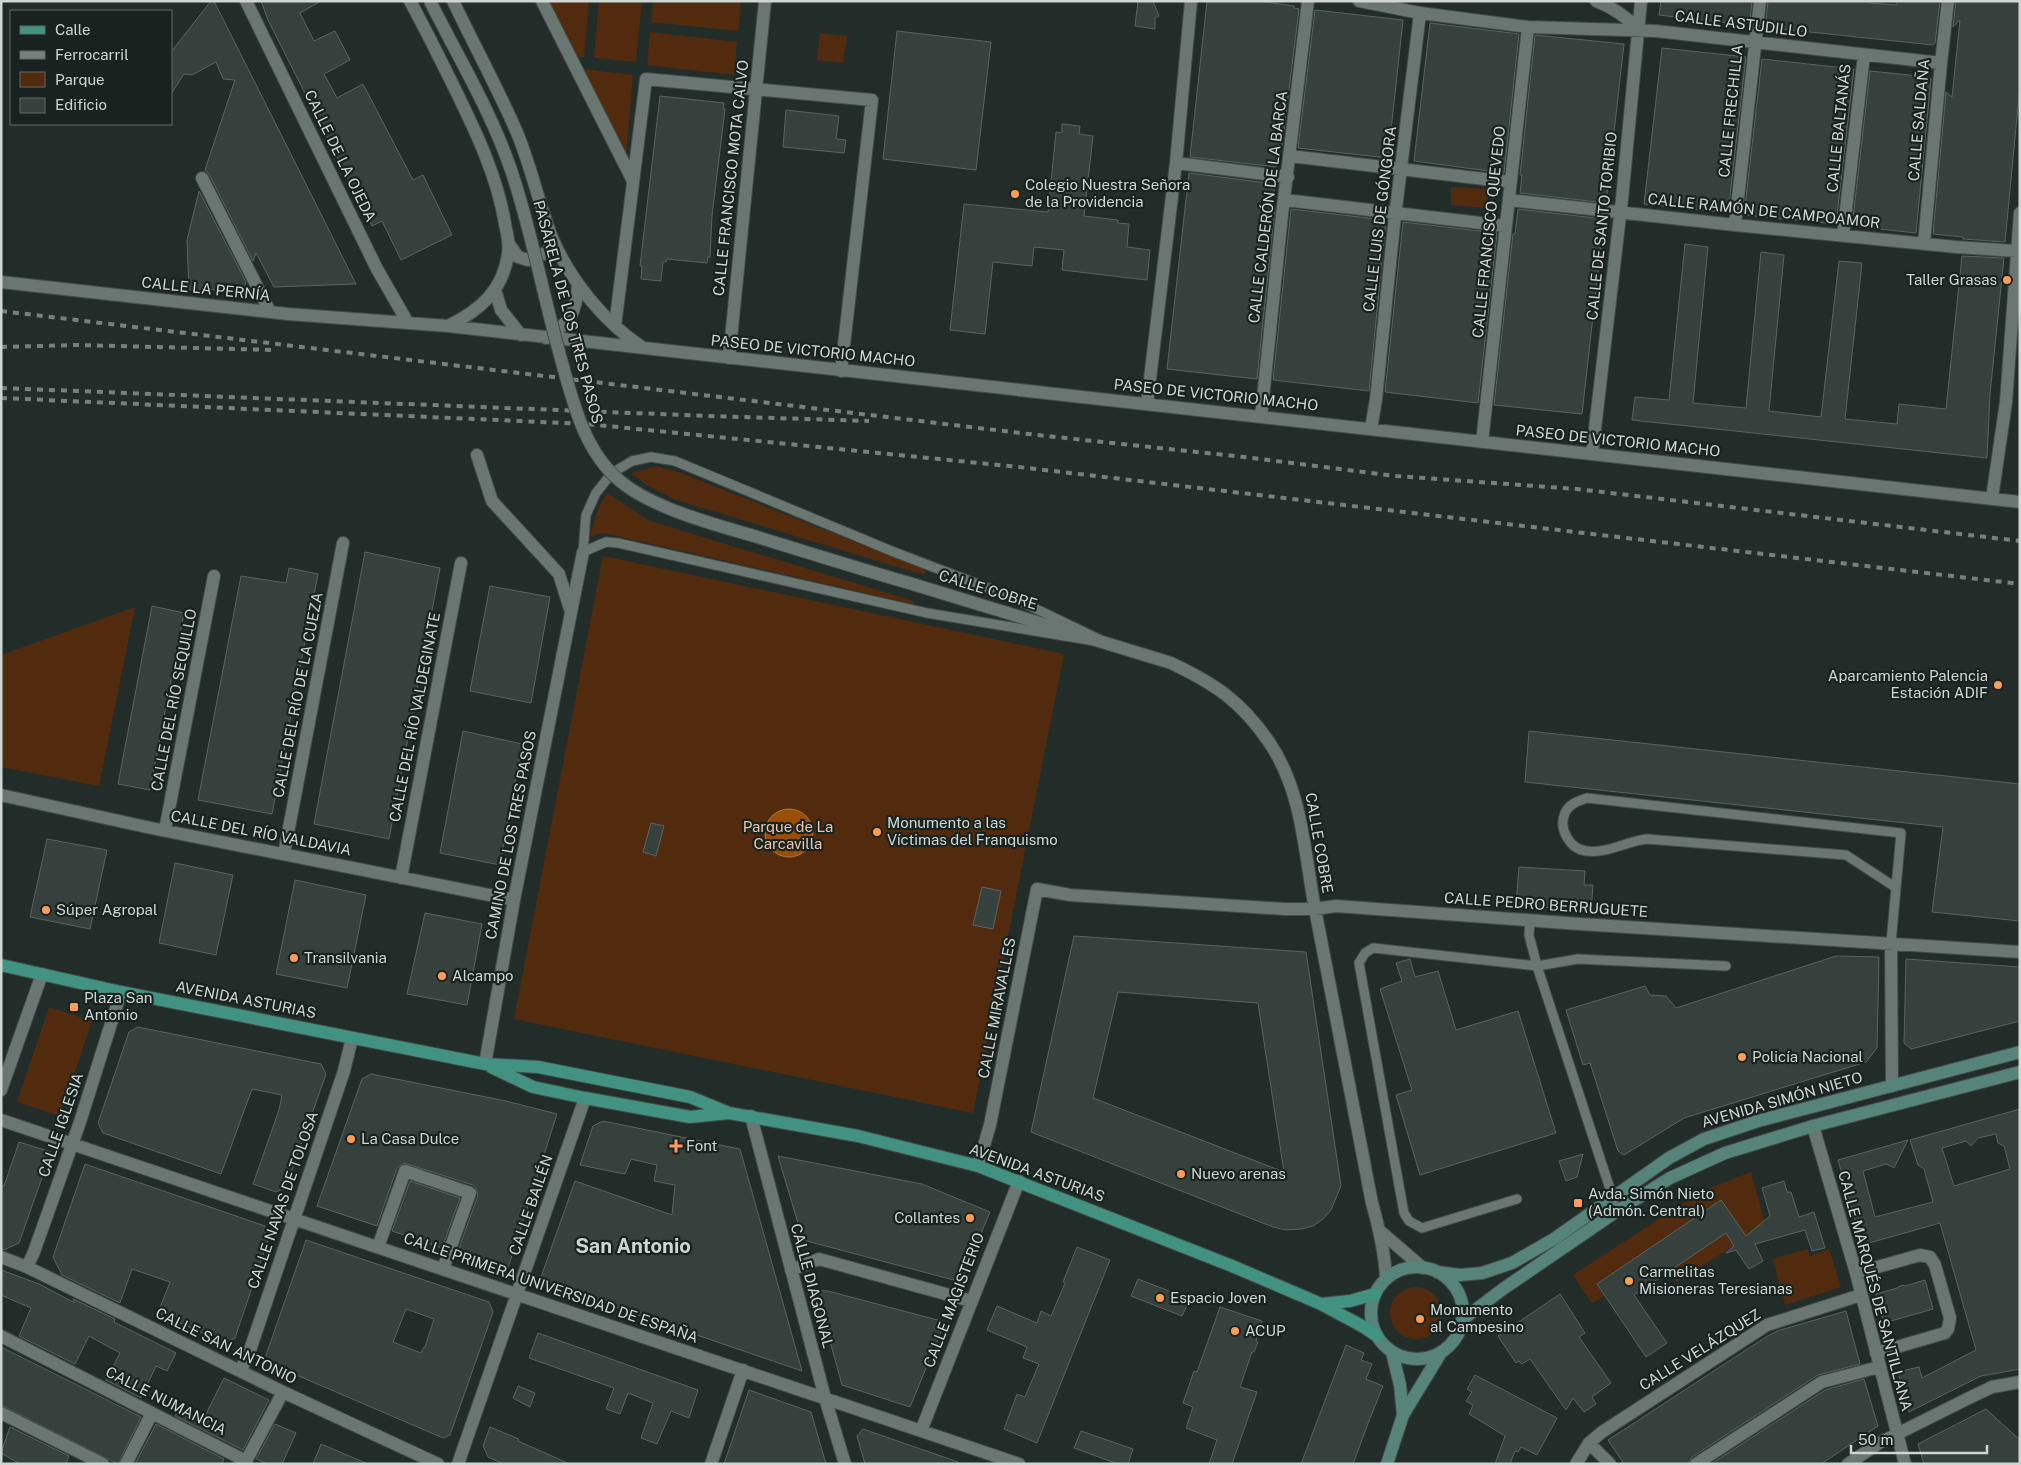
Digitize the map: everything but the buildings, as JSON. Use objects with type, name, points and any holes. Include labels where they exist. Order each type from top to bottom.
[{"type":"main road","name":"AVENIDA ASTURIAS","points":[[1,965],[121,992],[485,1064],[538,1067],[690,1097],[729,1113]]},
{"type":"main road","name":"AVENIDA SIMÓN NIETO","points":[[1462,1320],[1615,1205],[1669,1158],[1704,1139],[1758,1121],[2020,1052]]},
{"type":"main road","name":"AVENIDA ASTURIAS","points":[[485,1064],[533,1087],[585,1098],[690,1117],[729,1113],[751,1116],[858,1136],[978,1166],[1321,1304],[1377,1336]]},
{"type":"main road","name":"AVENIDA SIMÓN NIETO","points":[[1437,1272],[1460,1275],[1482,1273],[1512,1263],[1615,1205],[1725,1153],[1813,1126],[2020,1072]]},
{"type":"main road","points":[[1892,1086],[1895,1092],[1908,1095],[1946,1083],[1963,1087]]},
{"type":"main road","points":[[1813,1126],[1837,1113],[1880,1102],[1890,1094],[1892,1086]]},
{"type":"main road","points":[[1387,1464],[1404,1415],[1442,1352],[1452,1343],[1458,1332],[1462,1320],[1462,1306],[1458,1292],[1449,1280],[1437,1272],[1423,1268],[1410,1268],[1397,1272],[1386,1279],[1375,1294],[1372,1304],[1371,1315],[1377,1336],[1392,1352],[1404,1357],[1417,1359],[1430,1357],[1442,1352]]},
{"type":"main road","points":[[1321,1304],[1350,1301],[1375,1294]]},
{"type":"main road","points":[[1392,1352],[1400,1385],[1404,1415]]},
{"type":"street","name":"CALLE DE LA OJEDA","points":[[246,1],[376,269],[408,324]]},
{"type":"street","points":[[410,1],[473,127],[498,190],[509,244],[508,256],[495,289],[469,316],[448,326]]},
{"type":"street","name":"PASARELA DE LOS TRES PASOS","points":[[430,1],[492,123],[510,169],[527,222],[548,313],[571,393],[584,433],[600,458],[619,481],[643,497],[670,508],[725,527],[909,583]]},
{"type":"street","points":[[453,1],[515,128],[553,240],[578,284],[627,338],[644,348]]},
{"type":"street","points":[[542,1],[633,181]]},
{"type":"street","name":"CALLE FRANCISCO MOTA CALVO","points":[[729,358],[765,1]]},
{"type":"street","points":[[1147,404],[1176,162],[1192,1]]},
{"type":"street","name":"CALLE CALDERÓN DE LA BARCA","points":[[1261,417],[1308,1]]},
{"type":"street","name":"CALLE ASTUDILLO","points":[[1359,1],[1420,13],[1528,27],[1639,29],[1941,63]]},
{"type":"street","points":[[1596,1],[1623,15],[1639,29]]},
{"type":"street","name":"CALLE DE SANTO TORIBIO","points":[[1592,454],[1620,213],[1641,1]]},
{"type":"street","name":"CALLE FRECHILLA","points":[[1735,225],[1760,1]]},
{"type":"street","name":"CALLE SALDAÑA","points":[[1924,243],[1948,1]]},
{"type":"street","name":"CALLE LUIS DE GÓNGORA","points":[[1371,429],[1420,13]]},
{"type":"street","name":"CALLE FRANCISCO QUEVEDO","points":[[1482,442],[1528,27]]},
{"type":"street","name":"CALLE BALTANÁS","points":[[1844,235],[1864,55]]},
{"type":"street","points":[[615,326],[646,79],[872,100],[841,370]]},
{"type":"street","points":[[1290,156],[1510,182]]},
{"type":"street","points":[[1176,162],[1288,177]]},
{"type":"street","points":[[202,178],[270,312]]},
{"type":"street","points":[[1285,200],[1506,226]]},
{"type":"street","name":"CALLE RAMÓN DE CAMPOAMOR","points":[[1508,200],[1735,225],[2016,250]]},
{"type":"street","points":[[1992,498],[2006,402],[2020,213]]},
{"type":"street","points":[[509,244],[518,257],[528,260],[538,258],[548,252],[553,240]]},
{"type":"street","name":"CALLE LA PERNÍA","points":[[1,282],[270,312],[408,324]]},
{"type":"street","points":[[546,338],[566,324],[576,306],[578,284]]},
{"type":"street","points":[[495,289],[501,310],[521,335]]},
{"type":"street","name":"PASEO DE VICTORIO MACHO","points":[[408,324],[448,326],[2020,502]]},
{"type":"street","name":"CAMINO DE LOS TRES PASOS","points":[[477,455],[492,502],[559,574],[571,612]]},
{"type":"street","name":"CALLE DEL RÍO DE LA CUEZA","points":[[284,854],[343,542]]},
{"type":"street","name":"CAMINO DE LOS TRES PASOS","points":[[485,1064],[514,900],[583,552]]},
{"type":"street","name":"CALLE DEL RÍO VALDEGINATE","points":[[401,878],[461,563]]},
{"type":"street","name":"CALLE DEL RÍO SEQUILLO","points":[[165,830],[214,576]]},
{"type":"street","name":"CALLE COBRE","points":[[909,583],[1171,663],[1204,678],[1238,703],[1270,743],[1292,785],[1303,833],[1315,909],[1372,1203],[1380,1231],[1386,1279]]},
{"type":"street","name":"CALLE DEL RÍO VALDAVIA","points":[[1,795],[514,900]]},
{"type":"street","name":"CALLE MIRAVALLES","points":[[978,1166],[990,1125],[1037,889],[1070,894]]},
{"type":"street","name":"CALLE PEDRO BERRUGUETE","points":[[1070,894],[1284,909],[1315,909],[1336,906],[2020,952]]},
{"type":"street","points":[[1891,944],[1890,1062],[1892,1086]]},
{"type":"street","points":[[1,1090],[6,1062],[42,974]]},
{"type":"street","name":"CALLE IGLESIA","points":[[28,1267],[72,1143],[121,992]]},
{"type":"street","name":"CALLE NAVAS DE TOLOSA","points":[[240,1371],[249,1353],[340,1080],[352,1038]]},
{"type":"street","name":"CALLE BAILÉN","points":[[458,1464],[585,1098]]},
{"type":"street","name":"CALLE DIAGONAL","points":[[751,1116],[825,1398],[845,1464]]},
{"type":"street","name":"CALLE PRIMERA UNIVERSIDAD DE ESPAÑA","points":[[1,1120],[1019,1464]]},
{"type":"street","name":"CALLE MARQUÉS DE SANTILLANA","points":[[1813,1126],[1856,1272],[1905,1464]]},
{"type":"street","points":[[378,1247],[405,1171],[470,1193],[443,1269]]},
{"type":"street","name":"CALLE MAGISTERIO","points":[[921,1431],[1019,1181]]},
{"type":"street","points":[[1380,1231],[1423,1268]]},
{"type":"street","points":[[1856,1272],[1920,1255],[1930,1257],[1935,1265],[1950,1318],[1948,1330],[1944,1333],[1876,1353]]},
{"type":"street","name":"CALLE SAN ANTONIO","points":[[1,1256],[28,1267],[283,1392],[438,1464]]},
{"type":"street","points":[[791,1270],[819,1260],[971,1301]]},
{"type":"street","name":"CALLE VELÁZQUEZ","points":[[1576,1464],[1589,1443],[1602,1432],[1767,1325],[1861,1295]]},
{"type":"street","name":"CALLE NUMANCIA","points":[[1,1336],[246,1461],[283,1392]]},
{"type":"street","points":[[1696,1464],[1822,1382],[1879,1367]]},
{"type":"street","points":[[711,1464],[743,1370]]},
{"type":"street","points":[[1848,1464],[1880,1443],[1992,1387],[2020,1382]]},
{"type":"street","points":[[126,1464],[152,1412]]},
{"type":"street","points":[[1,1414],[103,1464]]},
{"type":"street","points":[[1589,1443],[1610,1464]]},
{"type":"lane","points":[[651,457],[675,461],[894,552],[1009,596],[1107,642],[927,613],[618,543],[606,542],[583,552],[586,516],[596,493],[612,473],[632,461],[651,457]]},
{"type":"lane","points":[[1891,944],[1901,833],[1587,798],[1574,803],[1565,813],[1566,838],[1574,847],[1586,851],[1599,851],[1635,840],[1647,839],[1846,855],[1895,887]]},
{"type":"lane","points":[[1530,920],[1529,934],[1537,966],[1615,1205]]},
{"type":"lane","points":[[1517,1199],[1422,1228],[1409,1221],[1404,1213],[1359,963],[1365,953],[1373,948],[1537,966],[1578,959],[1726,966]]},
{"type":"green space","points":[[547,1],[589,1],[584,57],[576,57]]},
{"type":"green space","points":[[599,1],[642,1],[636,62],[594,58]]},
{"type":"green space","points":[[653,1],[741,2],[738,31],[651,22]]},
{"type":"green space","points":[[650,32],[737,42],[734,75],[647,65]]},
{"type":"green space","points":[[820,33],[847,36],[843,63],[817,60]]},
{"type":"green space","points":[[582,69],[633,75],[626,156]]},
{"type":"green space","points":[[1451,187],[1488,189],[1486,208],[1451,205]]},
{"type":"green space","points":[[657,466],[681,473],[926,570],[924,575],[673,499],[645,484],[632,473]]},
{"type":"green space","points":[[607,493],[648,520],[914,601],[913,604],[608,534],[602,533],[589,537],[599,507]]},
{"type":"green space","name":"Parque de La Carcavilla","points":[[603,556],[1064,654],[973,1113],[514,1019]]},
{"type":"green space","points":[[135,607],[99,786],[1,767],[1,655]]},
{"type":"green space","points":[[49,1007],[92,1021],[60,1116],[17,1102]]},
{"type":"green space","points":[[1751,1172],[1766,1226],[1750,1233],[1734,1246],[1676,1282],[1669,1271],[1738,1225],[1612,1274],[1597,1284],[1604,1296],[1592,1303],[1573,1275],[1700,1192]]},
{"type":"green space","points":[[1807,1249],[1810,1256],[1829,1249],[1841,1287],[1785,1305],[1773,1259]]},
{"type":"green space","points":[[1416,1287],[1426,1289],[1434,1295],[1440,1303],[1442,1313],[1440,1323],[1434,1331],[1426,1337],[1416,1339],[1406,1337],[1398,1331],[1392,1323],[1390,1313],[1392,1303],[1398,1295],[1406,1289]]},
{"type":"shaded area","points":[[784,809],[794,809],[806,816],[813,828],[813,838],[806,850],[794,857],[784,857],[776,853],[769,846],[765,838],[765,828],[769,820],[776,813]]},
{"type":"railway","points":[[1,311],[1396,476],[1577,489],[2020,541]]},
{"type":"railway","points":[[1,347],[77,345],[274,350]]},
{"type":"railway","points":[[1,388],[869,421]]},
{"type":"railway","points":[[1,398],[587,424],[1019,467],[2020,584]]},
{"type":"place","name":"Colegio Nuestra Señora de la Providencia","points":[[1015,194]]},
{"type":"place","name":"Taller Grasas","points":[[2007,280]]},
{"type":"place","name":"Aparcamiento Palencia Estación ADIF","points":[[1998,685]]},
{"type":"place","name":"Monumento a las Víctimas del Franquismo","points":[[877,832]]},
{"type":"place","name":"Súper Agropal","points":[[46,910]]},
{"type":"place","name":"Transilvania","points":[[294,958]]},
{"type":"place","name":"Alcampo","points":[[442,976]]},
{"type":"place","name":"Plaza San Antonio","points":[[74,1007]]},
{"type":"place","name":"Policía Nacional","points":[[1742,1057]]},
{"type":"place","name":"La Casa Dulce","points":[[351,1139]]},
{"type":"place","name":"Font","points":[[676,1146]]},
{"type":"place","name":"Nuevo arenas","points":[[1181,1174]]},
{"type":"place","name":"Avda. Simón Nieto (Admón. Central)","points":[[1578,1203]]},
{"type":"place","name":"Collantes","points":[[970,1218]]},
{"type":"place","name":"Carmelitas Misioneras Teresianas","points":[[1629,1281]]},
{"type":"place","name":"Espacio Joven","points":[[1160,1298]]},
{"type":"place","name":"Monumento al Campesino","points":[[1420,1319]]},
{"type":"place","name":"ACUP","points":[[1235,1331]]},
{"type":"district","name":"San Antonio","points":[[633,1246]]}]
